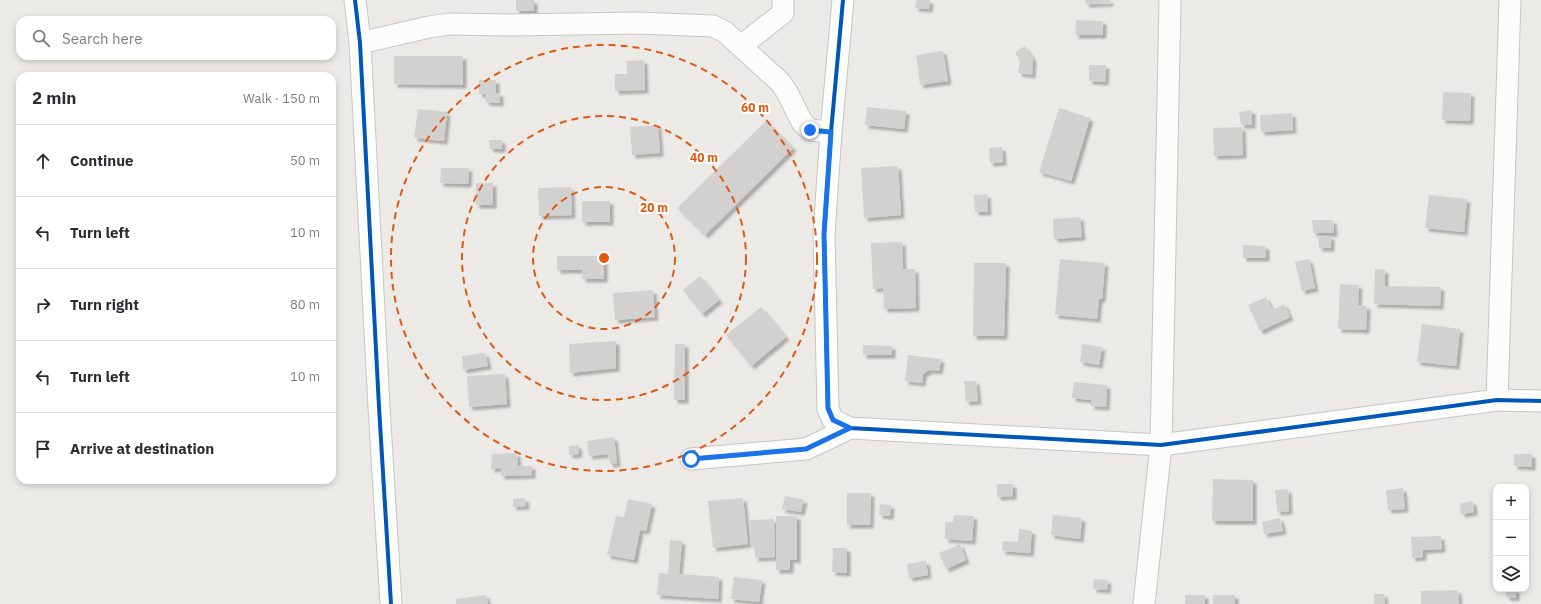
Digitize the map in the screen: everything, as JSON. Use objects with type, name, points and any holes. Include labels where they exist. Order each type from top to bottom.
[{"type":"street","points":[[355,0],[360,43],[379,407],[392,604]]},
{"type":"street","points":[[741,46],[783,13],[783,0]]},
{"type":"street","points":[[843,0],[831,132],[824,234],[828,408],[833,420],[850,428],[1161,445],[1497,400],[1541,401]]},
{"type":"street","points":[[1144,604],[1161,445],[1170,0]]},
{"type":"street","points":[[1497,400],[1510,0]]},
{"type":"street","points":[[360,43],[448,24],[512,25],[638,23],[713,26],[725,32],[780,82],[787,92],[802,122],[810,130],[831,132]]},
{"type":"street","points":[[691,459],[806,449],[850,428]]},
{"type":"building","points":[[516,0],[534,0],[534,11],[516,11]]},
{"type":"building","points":[[916,0],[930,0],[929,9],[915,8]]},
{"type":"building","points":[[1085,0],[1110,0],[1110,3],[1086,4]]},
{"type":"building","points":[[1076,20],[1103,21],[1103,35],[1075,35]]},
{"type":"building","points":[[1025,46],[1033,59],[1032,75],[1018,73],[1020,61],[1015,52]]},
{"type":"building","points":[[943,51],[948,81],[920,85],[916,55]]},
{"type":"building","points":[[394,56],[463,56],[463,85],[394,84]]},
{"type":"building","points":[[644,60],[645,90],[615,91],[615,74],[627,74],[626,61]]},
{"type":"building","points":[[1089,65],[1106,65],[1105,82],[1089,81]]},
{"type":"building","points":[[479,80],[496,80],[496,93],[500,93],[500,103],[485,102],[486,94],[479,94]]},
{"type":"building","points":[[1443,92],[1471,93],[1470,121],[1442,120]]},
{"type":"building","points":[[867,107],[906,111],[904,129],[865,125]]},
{"type":"building","points":[[1059,108],[1090,118],[1071,181],[1039,172]]},
{"type":"building","points":[[418,109],[447,112],[444,141],[414,138]]},
{"type":"building","points":[[1252,110],[1252,125],[1241,125],[1239,112]]},
{"type":"building","points":[[1292,113],[1293,130],[1261,132],[1260,115]]},
{"type":"building","points":[[766,121],[793,148],[705,235],[677,208]]},
{"type":"building","points":[[658,125],[660,153],[632,155],[630,127]]},
{"type":"building","points":[[1242,127],[1243,155],[1214,156],[1213,128]]},
{"type":"building","points":[[489,140],[502,140],[502,149],[490,149]]},
{"type":"building","points":[[1002,147],[1003,162],[990,163],[989,148]]},
{"type":"building","points":[[898,166],[901,215],[864,218],[861,168]]},
{"type":"building","points":[[441,168],[469,168],[468,184],[440,183]]},
{"type":"building","points":[[476,183],[493,183],[493,205],[476,205]]},
{"type":"building","points":[[571,187],[572,215],[539,216],[538,188]]},
{"type":"building","points":[[987,194],[988,212],[975,212],[974,195]]},
{"type":"building","points":[[1429,195],[1467,199],[1464,232],[1425,228]]},
{"type":"building","points":[[582,201],[610,201],[610,222],[582,222]]},
{"type":"building","points":[[1080,217],[1082,237],[1054,239],[1053,219]]},
{"type":"building","points":[[1312,220],[1333,220],[1334,233],[1313,233]]},
{"type":"building","points":[[1331,236],[1331,248],[1319,248],[1318,237]]},
{"type":"building","points":[[902,242],[903,269],[915,269],[916,308],[884,309],[883,288],[873,289],[871,243]]},
{"type":"building","points":[[1243,245],[1266,246],[1266,258],[1243,258]]},
{"type":"building","points":[[557,256],[604,256],[604,279],[582,279],[583,270],[557,270]]},
{"type":"building","points":[[1060,259],[1105,263],[1102,299],[1099,299],[1097,319],[1055,315]]},
{"type":"building","points":[[1309,259],[1315,288],[1302,291],[1295,262]]},
{"type":"building","points":[[974,263],[1006,263],[1004,336],[973,336]]},
{"type":"building","points":[[1375,269],[1385,270],[1385,286],[1441,287],[1440,306],[1374,304]]},
{"type":"building","points":[[700,276],[719,300],[702,314],[683,290]]},
{"type":"building","points":[[1340,284],[1359,285],[1358,305],[1367,306],[1366,330],[1338,329]]},
{"type":"building","points":[[653,290],[655,317],[615,320],[613,293]]},
{"type":"building","points":[[1266,297],[1272,310],[1284,304],[1290,317],[1260,331],[1248,305]]},
{"type":"building","points":[[761,307],[786,337],[751,366],[726,335]]},
{"type":"building","points":[[1422,324],[1460,329],[1456,366],[1417,362]]},
{"type":"building","points":[[616,341],[616,368],[570,373],[569,344]]},
{"type":"building","points":[[675,344],[685,344],[685,400],[674,400]]},
{"type":"building","points":[[1082,344],[1102,347],[1099,365],[1080,362]]},
{"type":"building","points":[[863,345],[892,346],[892,355],[863,355]]},
{"type":"building","points":[[485,353],[488,366],[463,370],[462,356]]},
{"type":"building","points":[[908,355],[941,359],[939,371],[929,370],[923,374],[922,383],[905,381]]},
{"type":"building","points":[[505,374],[507,404],[469,407],[467,376]]},
{"type":"building","points":[[964,381],[976,381],[978,401],[966,402]]},
{"type":"building","points":[[1074,382],[1107,385],[1106,407],[1091,406],[1091,400],[1072,398]]},
{"type":"building","points":[[614,437],[617,463],[610,464],[608,454],[589,456],[587,441]]},
{"type":"building","points":[[578,445],[579,454],[569,455],[569,446]]},
{"type":"building","points":[[517,453],[518,466],[532,466],[532,475],[501,476],[501,468],[491,469],[492,454]]},
{"type":"building","points":[[1514,454],[1532,454],[1532,467],[1514,466]]},
{"type":"building","points":[[1213,479],[1253,480],[1253,521],[1212,521]]},
{"type":"building","points":[[997,484],[1013,484],[1013,496],[997,497]]},
{"type":"building","points":[[1403,488],[1405,509],[1388,510],[1386,490]]},
{"type":"building","points":[[1288,489],[1289,511],[1277,512],[1275,490]]},
{"type":"building","points":[[847,493],[871,493],[870,525],[847,525]]},
{"type":"building","points":[[785,496],[804,500],[801,512],[782,509]]},
{"type":"building","points":[[525,498],[526,506],[513,507],[513,499]]},
{"type":"building","points":[[743,498],[748,544],[713,548],[708,501]]},
{"type":"building","points":[[628,499],[652,504],[646,531],[640,530],[634,560],[607,555],[616,516],[624,517]]},
{"type":"building","points":[[1473,501],[1474,512],[1461,514],[1460,503]]},
{"type":"building","points":[[880,504],[891,505],[890,516],[879,515]]},
{"type":"building","points":[[954,515],[974,516],[972,541],[945,539],[945,522],[953,522]]},
{"type":"building","points":[[1053,515],[1082,518],[1080,539],[1051,535]]},
{"type":"building","points":[[776,516],[797,516],[797,560],[790,559],[790,570],[776,570]]},
{"type":"building","points":[[1280,518],[1283,531],[1264,534],[1262,522]]},
{"type":"building","points":[[774,519],[775,557],[755,558],[755,546],[751,546],[750,520]]},
{"type":"building","points":[[1019,529],[1032,531],[1030,553],[1002,551],[1003,541],[1018,542]]},
{"type":"building","points":[[1441,536],[1442,549],[1423,550],[1423,557],[1412,558],[1411,537]]},
{"type":"building","points":[[670,540],[682,541],[679,574],[719,577],[718,599],[657,595],[659,573],[668,574]]},
{"type":"building","points":[[960,544],[966,560],[946,569],[939,553]]},
{"type":"building","points":[[833,548],[847,548],[847,573],[832,572]]},
{"type":"building","points":[[926,561],[928,575],[909,578],[907,564]]},
{"type":"building","points":[[734,577],[762,580],[759,602],[731,599]]},
{"type":"building","points":[[1094,579],[1108,580],[1107,590],[1093,589]]},
{"type":"building","points":[[1458,590],[1459,604],[1421,604],[1421,591]]},
{"type":"building","points":[[1506,592],[1516,592],[1516,598],[1506,597]]},
{"type":"building","points":[[1374,594],[1384,594],[1385,604],[1374,604]]},
{"type":"building","points":[[486,595],[488,604],[456,604],[456,599]]},
{"type":"building","points":[[1185,595],[1205,595],[1205,604],[1185,604]]},
{"type":"building","points":[[1213,595],[1235,595],[1235,604],[1213,604]]},
{"type":"cycle path","points":[[355,0],[360,43],[391,604]]},
{"type":"cycle path","points":[[843,0],[831,132],[824,234],[828,409],[833,420],[850,428],[1161,445],[1497,400],[1541,401]]},
{"type":"route","points":[[691,459],[806,449],[850,428],[833,420],[828,408],[824,234],[831,132],[810,130]]}]
